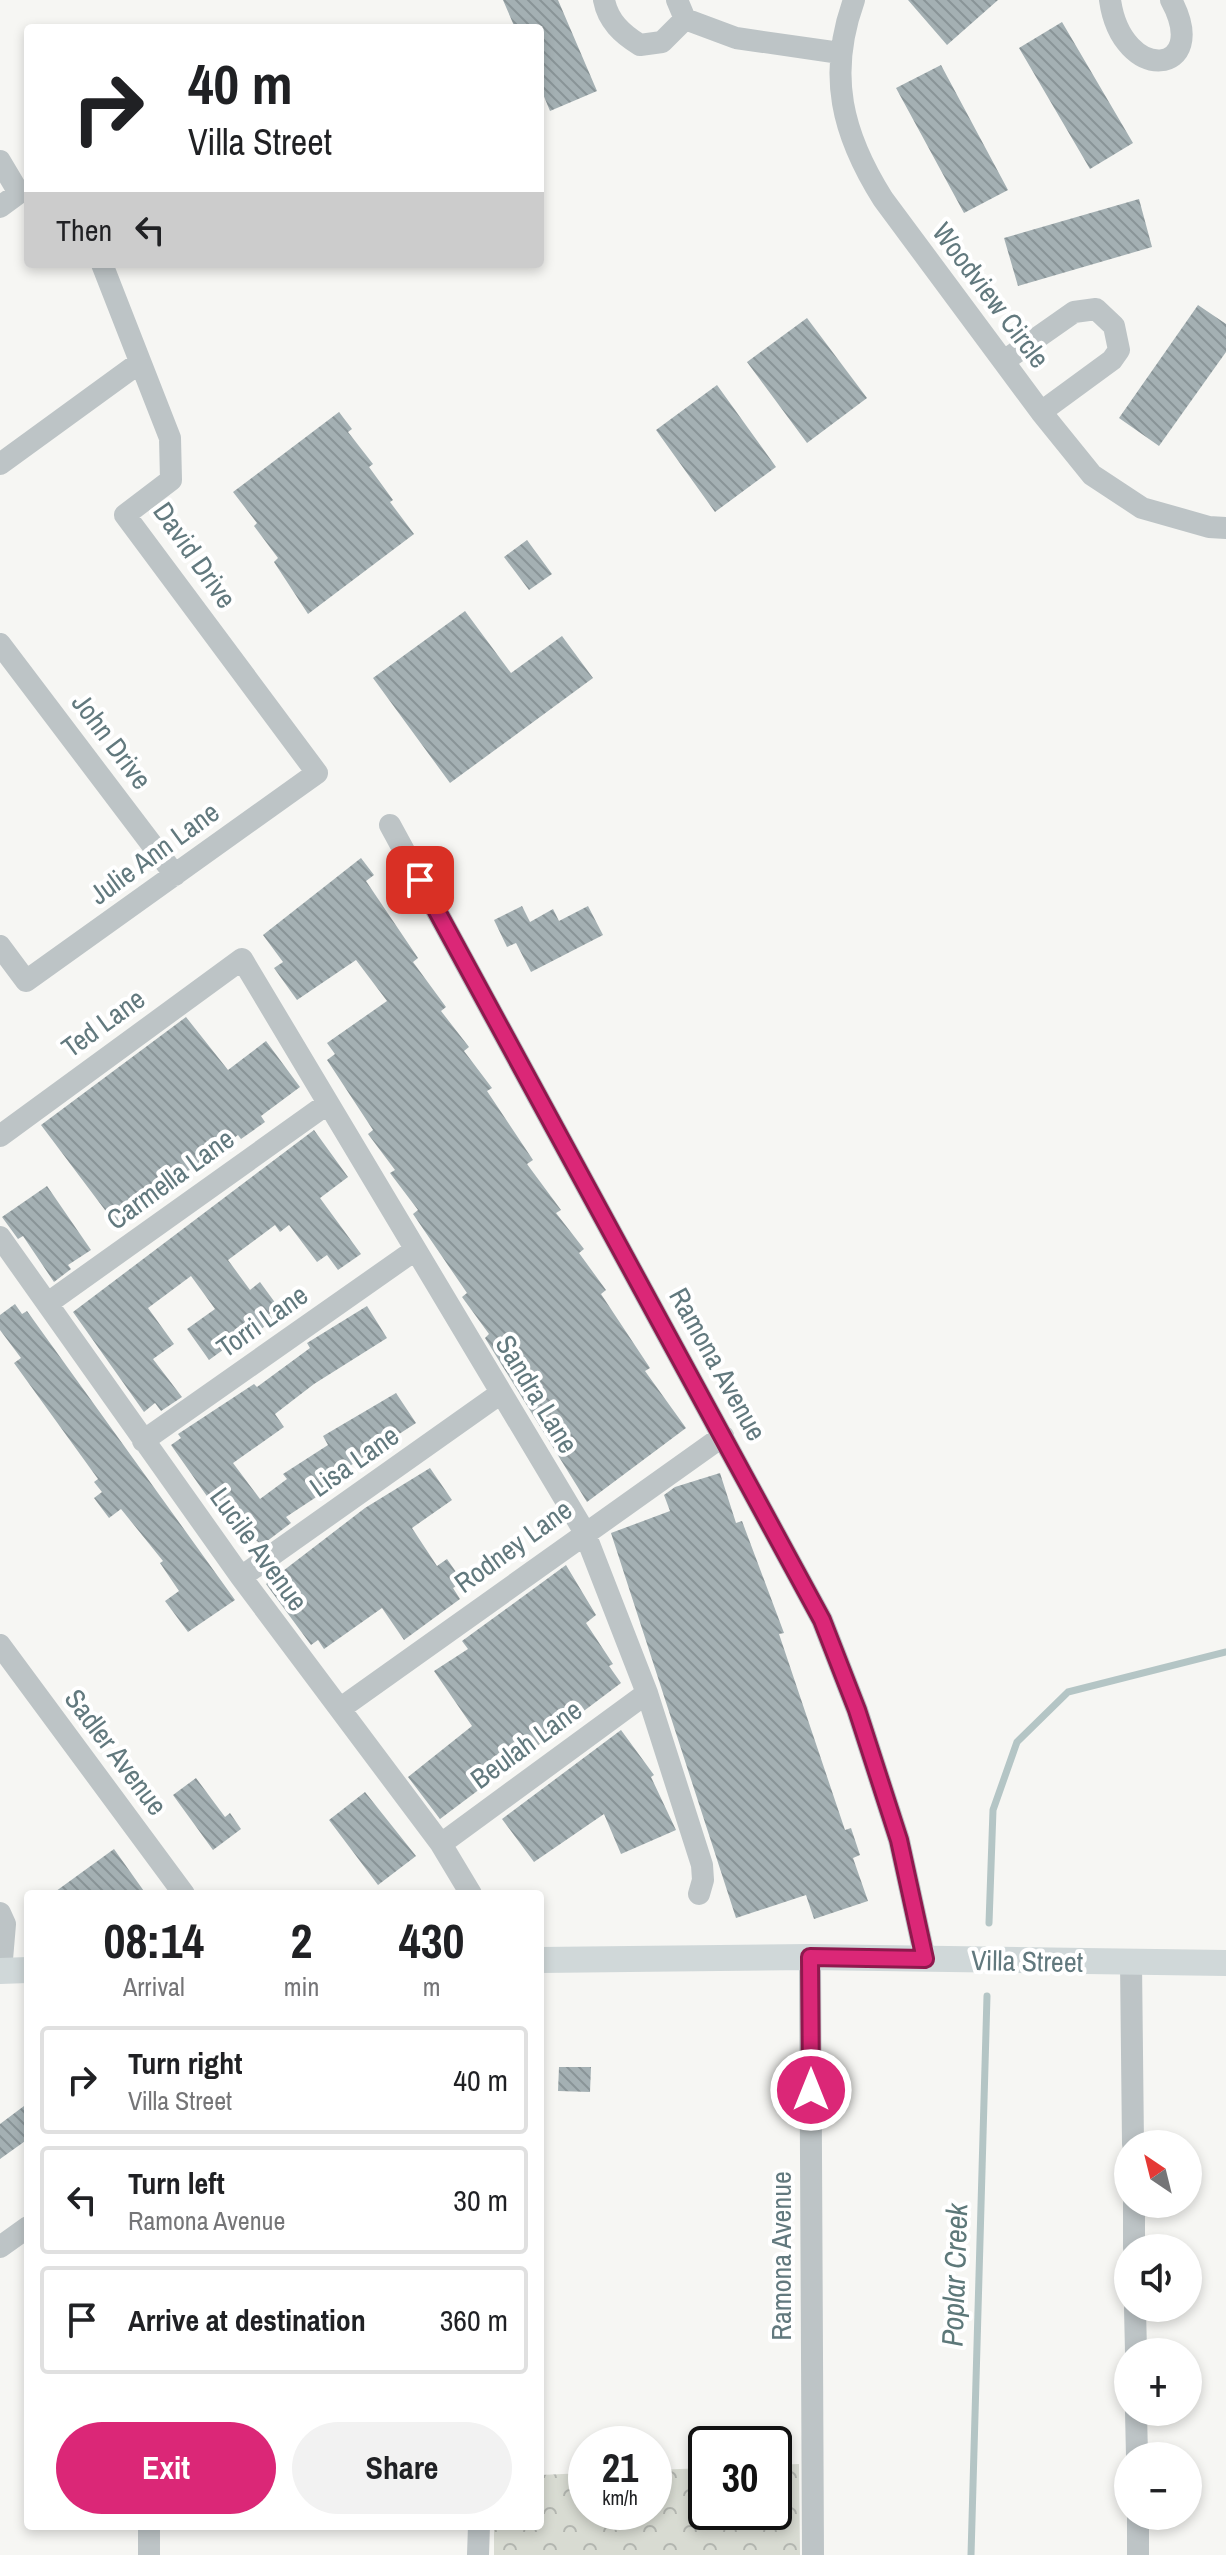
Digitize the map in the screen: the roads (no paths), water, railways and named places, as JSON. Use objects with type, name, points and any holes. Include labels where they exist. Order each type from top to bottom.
[{"type":"main road","name":"Villa Street","points":[[544,1960],[810,1957],[1226,1963]]},
{"type":"main road","points":[[0,1971],[24,1970]]},
{"type":"street","points":[[604,0],[607,13],[616,26],[640,45],[662,42],[681,10],[736,38],[840,53]]},
{"type":"street","name":"Woodview Circle","points":[[854,0],[840,53],[843,113],[863,167],[1080,462],[1107,488],[1142,508],[1209,527],[1226,528]]},
{"type":"street","points":[[1110,0],[1112,14],[1132,51],[1148,61],[1161,61],[1180,47],[1184,36],[1182,20],[1171,0]]},
{"type":"street","points":[[0,161],[24,194],[0,207]]},
{"type":"street","points":[[0,464],[139,363],[103,268]]},
{"type":"street","points":[[1004,361],[1074,312],[1096,309],[1114,326],[1119,350],[1112,360],[1041,412]]},
{"type":"street","name":"David Drive","points":[[139,363],[170,438],[171,480],[125,515],[317,773]]},
{"type":"street","name":"John Drive","points":[[0,644],[175,875]]},
{"type":"street","name":"Julie Ann Lane","points":[[0,946],[26,981],[317,773]]},
{"type":"street","name":"Ramona Avenue","points":[[390,825],[822,1620],[899,1840],[925,1959]]},
{"type":"street","name":"Sandra Lane","points":[[242,959],[584,1531],[647,1693],[702,1865],[703,1880],[699,1894]]},
{"type":"street","name":"Ted Lane","points":[[0,1136],[242,959]]},
{"type":"street","name":"Carmella Lane","points":[[48,1303],[327,1104]]},
{"type":"street","name":"Lucile Avenue","points":[[0,1237],[241,1577],[441,1844],[469,1890]]},
{"type":"street","name":"Torri Lane","points":[[143,1441],[415,1250]]},
{"type":"street","name":"Lisa Lane","points":[[241,1577],[501,1393]]},
{"type":"street","name":"Rodney Lane","points":[[341,1708],[584,1531],[723,1436]]},
{"type":"street","name":"Sadler Avenue","points":[[0,1645],[181,1890]]},
{"type":"street","name":"Beulah Lane","points":[[441,1844],[647,1693]]},
{"type":"street","points":[[0,1913],[5,1924],[0,1971]]},
{"type":"street","name":"Ramona Avenue","points":[[810,1957],[813,2555]]},
{"type":"street","points":[[1131,1962],[1133,2130]]},
{"type":"street","points":[[0,2247],[24,2230]]},
{"type":"street","points":[[149,2530],[149,2555]]},
{"type":"street","points":[[478,2555],[479,2530]]},
{"type":"street","points":[[1138,2530],[1138,2555]]},
{"type":"waterway","name":"Poplar Creek","points":[[989,1923],[993,1810],[1017,1742],[1068,1692],[1226,1652]]},
{"type":"waterway","name":"Poplar Creek","points":[[971,2555],[987,1996]]}]
